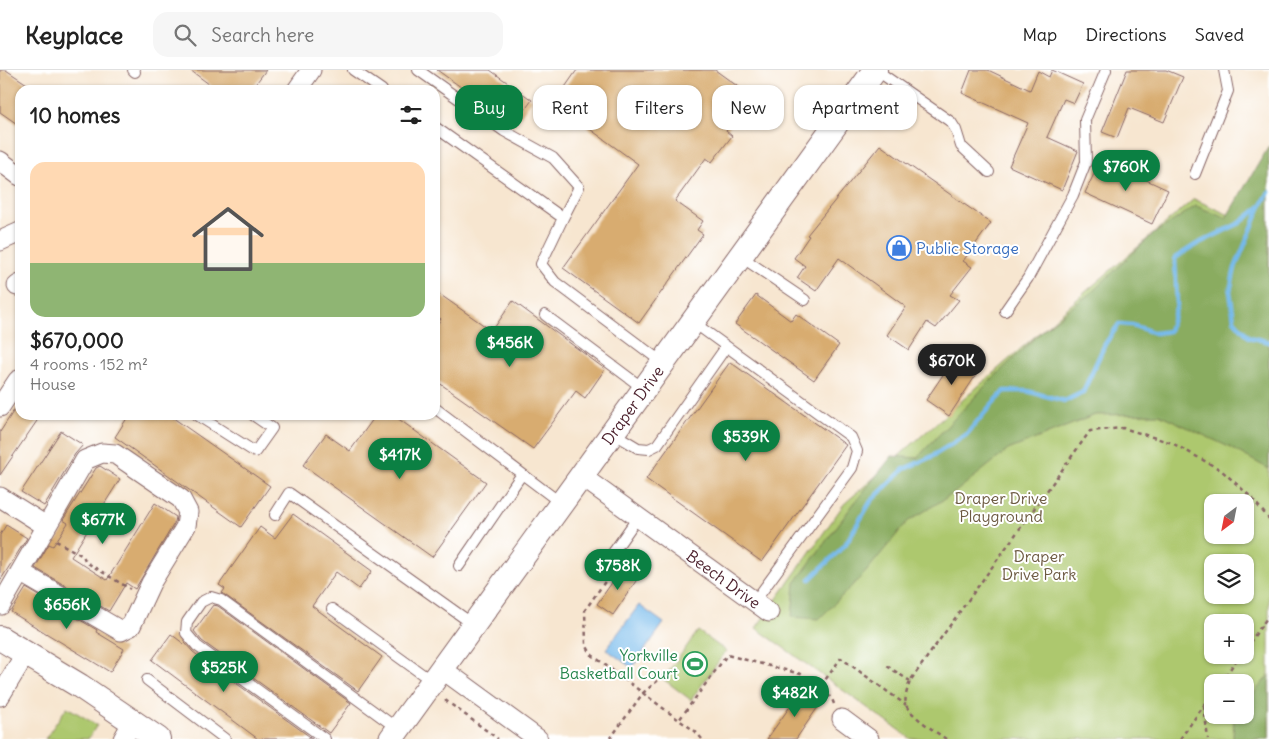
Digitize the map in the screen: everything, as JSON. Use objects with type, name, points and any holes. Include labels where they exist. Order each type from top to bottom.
[{"type":"street","points":[[300,85],[311,70]]},
{"type":"street","name":"Draper Drive","points":[[394,734],[440,684],[474,625],[871,72]]},
{"type":"street","points":[[0,162],[15,172]]},
{"type":"street","points":[[0,241],[15,234]]},
{"type":"street","points":[[0,407],[15,384]]},
{"type":"street","points":[[1,605],[20,572],[48,532],[85,460],[102,453],[115,454],[181,500],[188,512],[186,526],[151,582],[131,626],[121,631],[20,572]]},
{"type":"street","name":"Beech Drive","points":[[581,476],[762,607]]},
{"type":"street","points":[[0,497],[48,532]]},
{"type":"street","points":[[0,638],[80,686],[128,730],[158,739]]},
{"type":"street","points":[[0,696],[26,653]]},
{"type":"street","points":[[440,684],[538,739]]},
{"type":"street","points":[[842,719],[869,739]]},
{"type":"lane","points":[[353,70],[375,85]]},
{"type":"lane","points":[[418,70],[439,85]]},
{"type":"lane","points":[[1005,310],[1028,278],[1073,194],[1086,162],[1085,120],[1106,70]]},
{"type":"lane","points":[[1195,174],[1228,91],[1224,70]]},
{"type":"lane","points":[[871,72],[951,122],[956,130],[960,146],[989,172]]},
{"type":"lane","points":[[440,86],[504,131],[553,158],[579,187],[541,264],[555,282],[663,363]]},
{"type":"lane","points":[[440,132],[563,218]]},
{"type":"lane","points":[[740,256],[805,300]]},
{"type":"lane","points":[[545,315],[644,389]]},
{"type":"lane","points":[[693,322],[851,437],[857,451],[852,468],[762,607]]},
{"type":"lane","points":[[613,433],[638,448],[649,449],[657,445],[726,347]]},
{"type":"lane","points":[[440,412],[562,504]]},
{"type":"lane","points":[[206,420],[255,452],[272,428],[260,420]]},
{"type":"lane","points":[[459,566],[522,474]]},
{"type":"lane","points":[[275,515],[289,493],[474,625]]},
{"type":"lane","points":[[638,517],[615,555],[640,570]]},
{"type":"lane","points":[[325,739],[197,646],[186,633],[187,622],[201,602],[211,597],[221,600],[394,734]]},
{"type":"lane","points":[[332,609],[440,684]]},
{"type":"lane","points":[[147,680],[225,739]]},
{"type":"path","points":[[906,706],[906,694],[910,681],[1090,430],[1123,428],[1172,443],[1221,470],[1251,497],[1269,519]]},
{"type":"path","points":[[48,532],[83,556],[86,562],[135,592]]},
{"type":"path","points":[[615,555],[585,610],[586,645],[592,655],[694,731],[702,739]]},
{"type":"path","points":[[1254,636],[1269,615]]},
{"type":"path","points":[[679,720],[727,655],[801,674],[820,687],[832,699],[842,719]]},
{"type":"path","points":[[820,687],[841,658],[906,706],[919,720],[946,739]]},
{"type":"path","points":[[888,666],[910,681]]},
{"type":"path","points":[[610,739],[643,693],[662,677],[665,677]]},
{"type":"path","points":[[440,684],[498,739]]},
{"type":"path","points":[[1180,739],[1204,706]]},
{"type":"path","points":[[1206,724],[1208,739]]},
{"type":"green space","points":[[1269,146],[1269,469],[1231,448],[1159,414],[1095,415],[1008,450],[954,493],[907,522],[865,573],[819,619],[792,617],[795,583],[892,456],[917,458],[990,381],[1045,328],[1093,291],[1152,235],[1196,206],[1226,218]]},
{"type":"green space","name":"Draper Drive Park","points":[[1194,199],[1269,233],[1269,739],[911,739],[756,628],[844,504]]},
{"type":"green space","name":"Yorkville Basketball Court","points":[[698,631],[726,651],[691,700],[663,679]]},
{"type":"green space","points":[[1269,675],[1269,739],[1233,739],[1234,724],[1254,724],[1254,693]]},
{"type":"green space","points":[[67,707],[97,725],[88,739],[45,739]]},
{"type":"water","points":[[639,605],[664,623],[632,668],[606,649]]},
{"type":"building","points":[[0,70],[6,70],[28,85],[15,85],[15,122],[0,112]]},
{"type":"building","points":[[190,70],[266,70],[255,85],[210,85]]},
{"type":"building","points":[[437,70],[490,70],[511,85],[458,85]]},
{"type":"building","points":[[577,70],[715,70],[736,85],[712,85],[712,130],[727,130],[732,136],[712,162],[706,158],[675,201],[703,221],[697,230],[703,234],[639,323],[563,268],[638,164],[591,130],[607,130],[607,85],[567,85]]},
{"type":"building","points":[[971,70],[988,70],[1030,90],[1038,71],[1049,77],[1052,70],[1083,84],[1074,103],[1064,99],[1047,137],[1078,151],[1062,190],[1009,166],[1028,123],[962,93]]},
{"type":"building","points":[[1127,70],[1166,70],[1183,77],[1164,122],[1129,108],[1117,138],[1102,132]]},
{"type":"building","points":[[523,94],[532,100],[523,112]]},
{"type":"building","name":"Public Storage","points":[[880,145],[991,223],[963,261],[972,267],[950,295],[959,300],[936,328],[927,322],[909,350],[887,335],[906,307],[839,258],[816,291],[797,278],[805,266],[794,258],[809,236],[807,235]]},
{"type":"building","points":[[1101,159],[1168,190],[1152,224],[1085,193]]},
{"type":"building","points":[[440,295],[492,331],[513,301],[605,369],[585,398],[576,391],[533,449],[440,384]]},
{"type":"building","points":[[756,295],[791,321],[796,314],[839,345],[814,380],[735,324]]},
{"type":"building","points":[[955,357],[978,372],[949,416],[926,400]]},
{"type":"building","points":[[730,362],[846,445],[762,562],[646,479]]},
{"type":"building","points":[[15,409],[15,420],[38,420],[0,475],[0,432]]},
{"type":"building","points":[[126,420],[176,420],[270,486],[241,527],[115,437]]},
{"type":"building","points":[[372,420],[400,420],[486,482],[432,557],[303,465],[326,434],[350,451]]},
{"type":"building","points":[[61,431],[83,445],[75,454],[44,506],[21,492]]},
{"type":"building","points":[[100,466],[120,479],[71,557],[107,580],[155,503],[176,517],[175,522],[135,589],[126,583],[109,611],[35,568],[49,544],[53,546],[68,523],[63,520],[96,468]]},
{"type":"building","points":[[293,514],[372,571],[359,589],[336,572],[312,606],[382,657],[358,691],[222,593],[225,589],[219,585],[260,527],[275,538]]},
{"type":"building","points":[[6,525],[27,538],[0,581],[0,535]]},
{"type":"building","points":[[623,567],[638,578],[613,615],[597,604]]},
{"type":"building","points":[[26,588],[97,630],[96,632],[124,649],[110,672],[11,612]]},
{"type":"building","points":[[213,605],[218,606],[351,703],[329,733],[202,641],[194,631]]},
{"type":"building","points":[[171,634],[313,739],[258,739],[152,660]]},
{"type":"building","points":[[801,691],[820,704],[796,739],[767,739]]},
{"type":"waterway","points":[[1269,192],[1261,206],[1235,268],[1230,291],[1234,320],[1249,337],[1269,342]]},
{"type":"waterway","points":[[810,579],[845,545],[871,501],[904,469],[931,457],[966,435],[1005,391],[1027,391],[1065,401],[1083,392],[1105,344],[1119,324],[1132,325],[1155,333],[1169,331],[1177,305],[1175,258],[1197,244],[1240,223],[1261,206]]},
{"type":"place","name":"Public Storage","points":[[899,248]]},
{"type":"place","name":"Yorkville Basketball Court","points":[[695,664]]},
{"type":"park label","name":"Draper Drive Playground","points":[[1001,507]]}]
